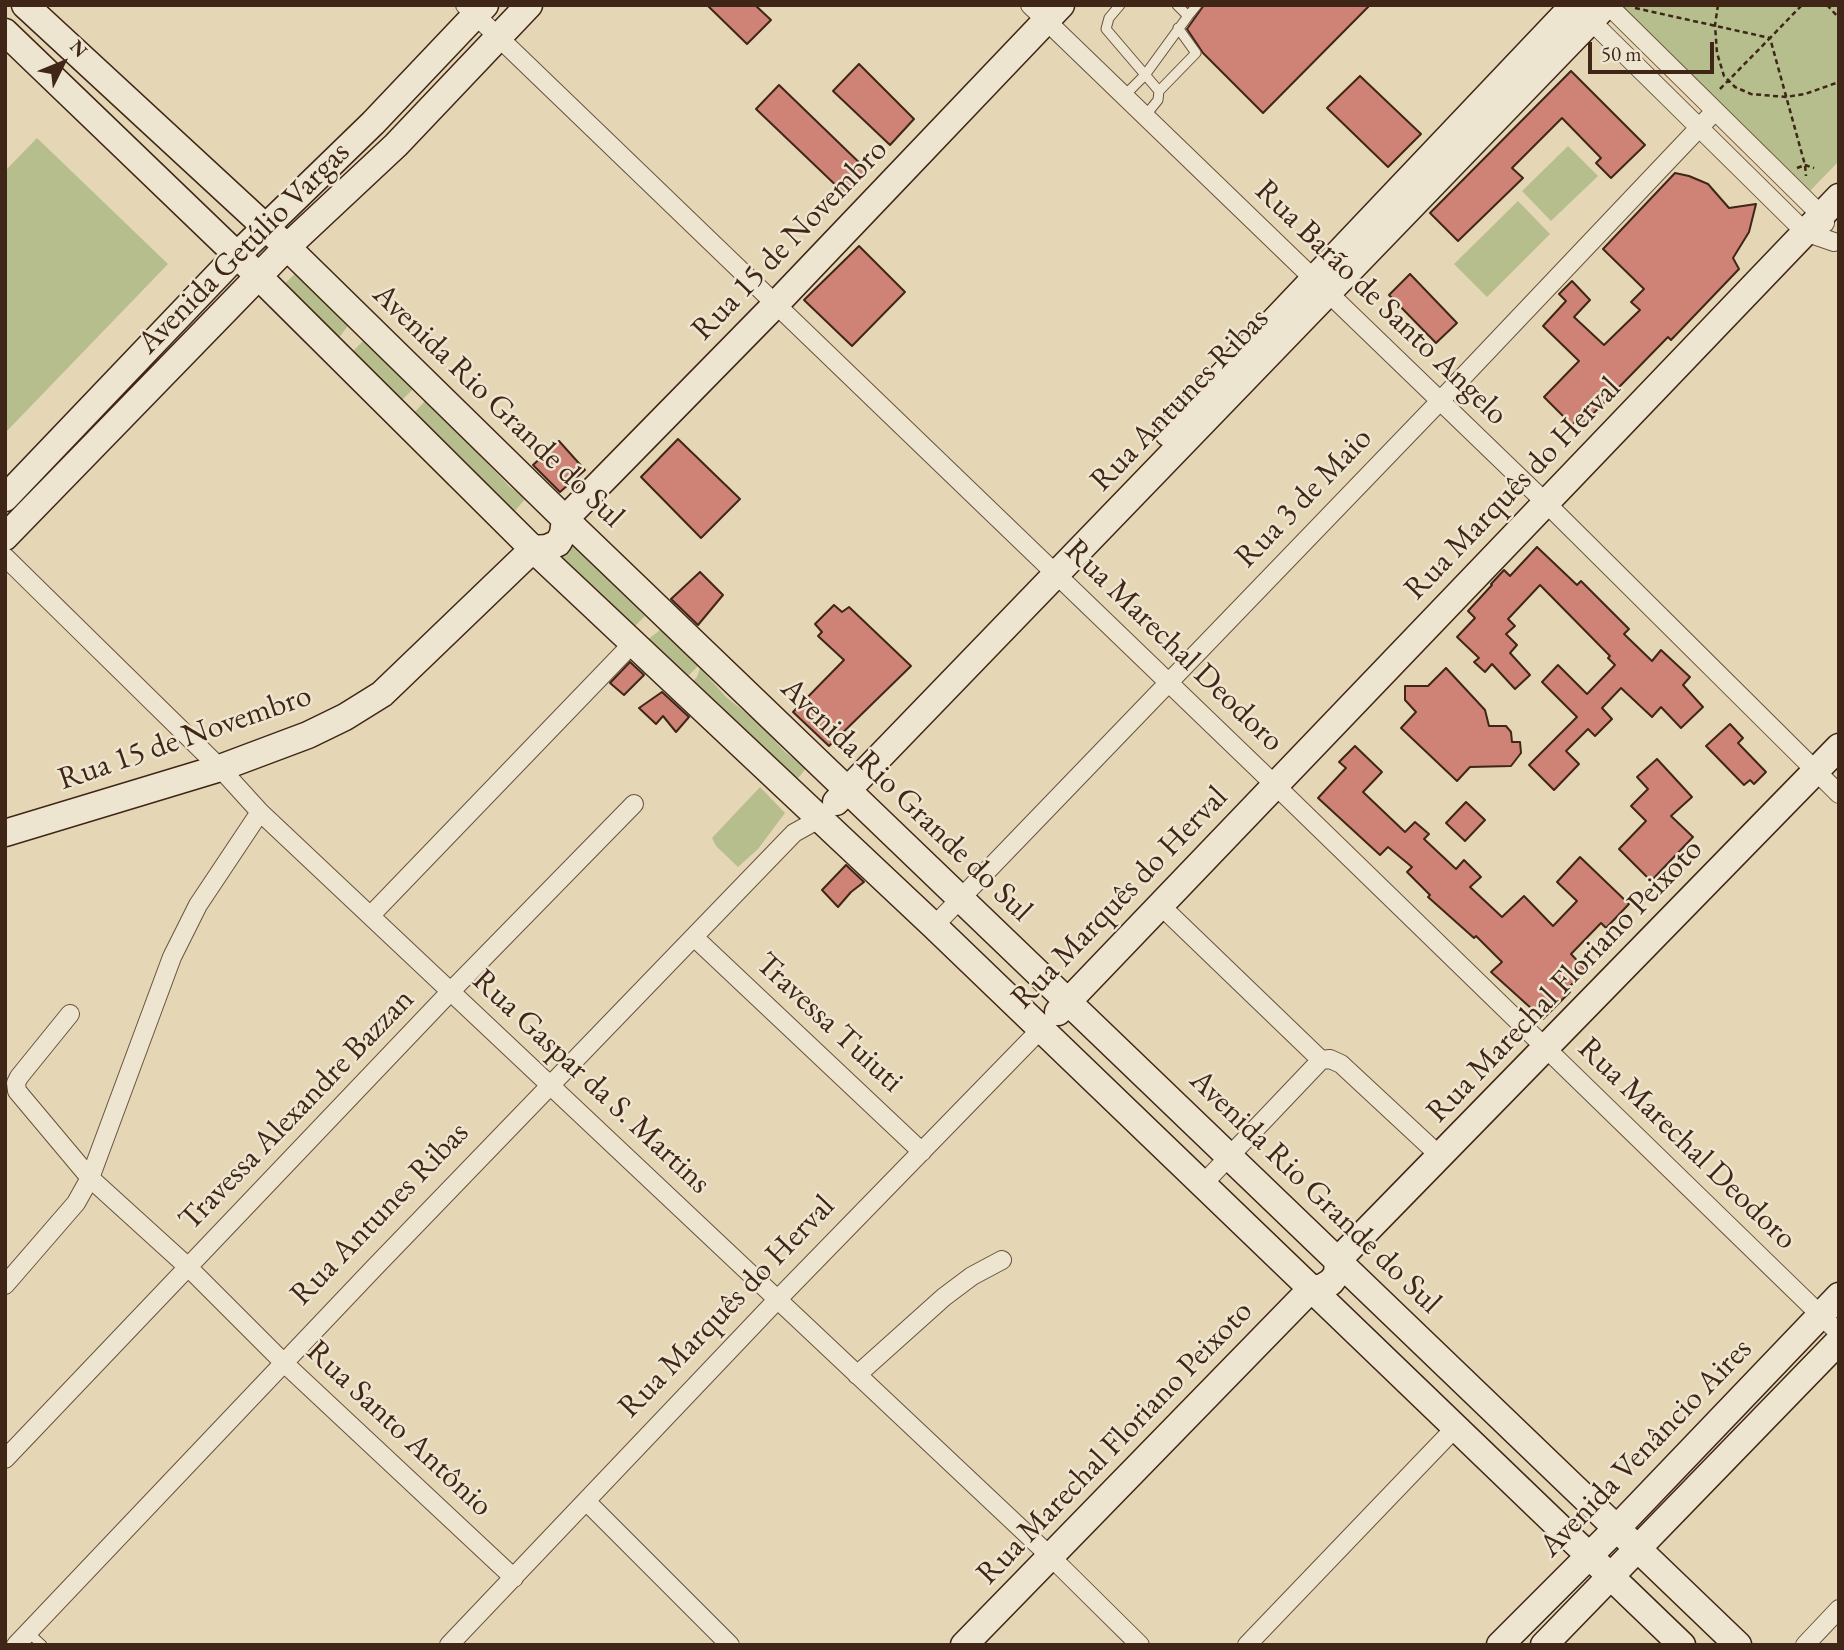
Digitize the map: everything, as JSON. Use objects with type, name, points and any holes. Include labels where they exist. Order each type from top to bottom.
[{"type":"main road","name":"Avenida Rio Grande do Sul","points":[[25,5],[288,247],[565,519],[1738,1645]]},
{"type":"main road","name":"Avenida Getúlio Vargas","points":[[5,498],[258,278],[396,145],[529,5]]},
{"type":"main road","name":"Rua Antunes Ribas","points":[[814,812],[1322,287],[1598,8]]},
{"type":"main road","name":"Avenida Getúlio Vargas","points":[[5,537],[237,255],[373,123],[475,9]]},
{"type":"main road","name":"Rua 15 de Novembro","points":[[5,834],[220,768],[308,735],[345,717],[382,694],[533,549],[547,548],[558,543],[563,534],[565,519],[775,305],[1045,11]]},
{"type":"main road","points":[[5,32],[237,255],[533,549],[1041,1028],[1682,1645]]},
{"type":"main road","points":[[373,123],[396,145]]},
{"type":"main road","points":[[151,173],[175,145]]},
{"type":"main road","name":"Rua Marquês do Herval","points":[[1041,1028],[1822,215]]},
{"type":"main road","points":[[335,353],[363,322]]},
{"type":"main road","points":[[400,416],[427,385]]},
{"type":"main road","points":[[681,689],[709,657]]},
{"type":"main road","name":"Rua Marechal Floriano Peixoto","points":[[964,1645],[1312,1288],[1311,1278],[1316,1268],[1325,1261],[1338,1260],[1839,747]]},
{"type":"main road","name":"Avenida Venâncio Aires","points":[[1500,1645],[1719,1421],[1829,1324],[1839,1296]]},
{"type":"main road","name":"Avenida Venâncio Aires","points":[[1544,1645],[1839,1340]]},
{"type":"main road","points":[[1423,1395],[1449,1367]]},
{"type":"main road","points":[[1719,1421],[1741,1442]]},
{"type":"street","points":[[1598,8],[1711,107],[1822,215],[1836,244]]},
{"type":"street","points":[[1598,8],[1699,128],[1822,215]]},
{"type":"street","name":"Rua Marechal Deodoro","points":[[475,9],[498,37],[1168,681],[1829,1324]]},
{"type":"street","name":"Rua Barão de Santo Angelo","points":[[1045,11],[1145,117],[1546,503],[1839,794]]},
{"type":"street","name":"Rua 3 de Maio","points":[[934,926],[1699,128],[1711,107]]},
{"type":"street","name":"Rua Gaspar da S. Martins","points":[[5,558],[220,768],[260,812],[1051,1557],[1140,1645]]},
{"type":"street","points":[[371,915],[632,644]]},
{"type":"street","name":"Travessa Alexandre Bazzan","points":[[5,1459],[451,991],[634,804]]},
{"type":"street","points":[[5,1285],[76,1203],[90,1178],[172,957],[198,905],[260,812]]},
{"type":"street","name":"Rua Antunes Ribas","points":[[22,1638],[283,1362],[814,812]]},
{"type":"street","points":[[1160,905],[1321,1060]]},
{"type":"street","name":"Travessa Tuiuti","points":[[694,937],[922,1152]]},
{"type":"street","name":"Rua Santo Antônio","points":[[70,1014],[19,1076],[17,1090],[90,1178],[514,1578]]},
{"type":"street","name":"Rua Marquês do Herval","points":[[449,1645],[777,1300],[1041,1028]]},
{"type":"street","points":[[1203,1184],[1321,1060],[1330,1059],[1340,1064],[1440,1156]]},
{"type":"street","points":[[857,1375],[944,1297],[972,1276],[1002,1260]]},
{"type":"street","points":[[1248,1645],[1456,1427]]},
{"type":"street","points":[[587,1502],[730,1645]]},
{"type":"street","points":[[1805,1645],[1839,1609]]},
{"type":"lane","points":[[1120,5],[1109,18],[1107,29],[1158,91],[1158,100],[1145,117]]},
{"type":"lane","points":[[1177,5],[1188,16]]},
{"type":"lane","points":[[1124,96],[1145,75],[1197,5]]},
{"type":"lane","points":[[1158,91],[1196,53],[1178,28]]},
{"type":"lane","points":[[22,1638],[42,1645]]},
{"type":"path","points":[[1718,5],[1715,25],[1720,66],[1728,81],[1735,87],[1751,94],[1786,97],[1805,94],[1839,82]]},
{"type":"path","points":[[1711,107],[1728,81],[1802,5]]},
{"type":"path","points":[[1827,5],[1839,18]]},
{"type":"path","points":[[1642,17],[1644,7]]},
{"type":"path","points":[[1598,8],[1644,7],[1770,38]]},
{"type":"path","points":[[1770,38],[1806,176]]},
{"type":"path","points":[[1797,168],[1814,168]]},
{"type":"green space","points":[[1839,5],[1839,161],[1808,193],[1619,7]]},
{"type":"green space","points":[[37,138],[168,264],[5,433],[5,171]]},
{"type":"green space","points":[[1568,146],[1598,176],[1551,221],[1522,191]]},
{"type":"green space","points":[[1518,201],[1550,234],[1487,297],[1454,264]]},
{"type":"green space","points":[[296,273],[350,323],[338,339],[283,285]]},
{"type":"green space","points":[[363,341],[413,389],[399,403],[352,352]]},
{"type":"green space","points":[[425,401],[436,409],[510,487],[526,498],[514,512],[412,415]]},
{"type":"green space","points":[[569,542],[645,616],[634,627],[555,556]]},
{"type":"green space","points":[[660,630],[698,666],[684,680],[646,641]]},
{"type":"green space","points":[[700,668],[726,697],[760,724],[785,752],[806,768],[800,776],[794,781],[690,684],[697,677]]},
{"type":"green space","points":[[760,787],[785,813],[758,849],[738,867],[716,846],[712,838]]},
{"type":"building","points":[[707,5],[755,5],[771,20],[747,44]]},
{"type":"building","points":[[1204,5],[1370,5],[1263,113],[1203,53],[1187,29]]},
{"type":"building","points":[[859,64],[914,119],[890,145],[833,91]]},
{"type":"building","points":[[1571,71],[1645,145],[1611,178],[1596,163],[1601,158],[1562,118],[1512,168],[1523,178],[1458,241],[1430,213]]},
{"type":"building","points":[[1360,76],[1421,134],[1388,167],[1327,108]]},
{"type":"building","points":[[779,85],[868,171],[845,194],[756,109]]},
{"type":"building","points":[[1675,173],[1708,184],[1729,208],[1756,204],[1749,232],[1733,258],[1739,269],[1671,340],[1668,337],[1583,424],[1578,418],[1572,425],[1544,397],[1579,361],[1543,326],[1566,301],[1559,294],[1572,281],[1590,300],[1574,317],[1604,345],[1640,310],[1631,302],[1644,289],[1603,249]]},
{"type":"building","points":[[859,246],[905,292],[852,346],[804,300]]},
{"type":"building","points":[[1410,274],[1457,323],[1436,343],[1389,295]]},
{"type":"building","points":[[678,439],[740,499],[701,538],[641,477]]},
{"type":"building","points":[[559,441],[585,470],[560,492],[533,465]]},
{"type":"building","points":[[1537,547],[1577,585],[1581,581],[1629,629],[1624,634],[1652,661],[1661,650],[1690,677],[1683,685],[1703,707],[1681,728],[1661,707],[1652,717],[1621,688],[1602,708],[1612,719],[1595,736],[1588,729],[1566,751],[1579,764],[1554,790],[1529,765],[1577,717],[1542,682],[1558,665],[1587,694],[1615,665],[1608,658],[1610,656],[1540,585],[1508,619],[1515,626],[1506,634],[1517,645],[1510,653],[1530,675],[1515,689],[1492,664],[1485,672],[1474,662],[1479,658],[1457,637],[1475,618],[1468,611],[1491,584],[1504,570],[1510,576]]},
{"type":"building","points":[[700,572],[723,595],[698,625],[671,599]]},
{"type":"building","points":[[834,605],[842,612],[849,607],[911,666],[829,746],[793,712],[844,660],[818,636],[822,632],[815,624]]},
{"type":"building","points":[[630,662],[644,675],[624,695],[610,683]]},
{"type":"building","points":[[1446,668],[1485,710],[1489,726],[1506,726],[1511,732],[1512,742],[1520,742],[1521,753],[1511,766],[1470,767],[1457,781],[1401,728],[1416,712],[1405,700],[1405,686],[1428,686]]},
{"type":"building","points":[[662,692],[689,717],[676,732],[663,716],[656,724],[639,708]]},
{"type":"building","points":[[1730,724],[1743,738],[1738,743],[1766,772],[1754,784],[1750,780],[1744,785],[1706,746]]},
{"type":"building","points":[[1355,746],[1382,772],[1363,792],[1405,832],[1415,822],[1429,834],[1424,839],[1456,869],[1464,860],[1481,877],[1470,887],[1502,917],[1524,896],[1553,926],[1577,901],[1557,882],[1580,857],[1629,904],[1606,928],[1601,923],[1571,954],[1586,970],[1567,989],[1570,992],[1543,1019],[1491,972],[1502,962],[1476,936],[1474,938],[1428,897],[1430,895],[1407,872],[1412,867],[1388,847],[1380,855],[1318,798],[1346,768],[1339,762]]},
{"type":"building","points":[[1657,759],[1692,797],[1671,816],[1693,837],[1651,881],[1619,849],[1646,821],[1631,806],[1648,789],[1637,777]]},
{"type":"building","points":[[1466,802],[1485,820],[1465,841],[1446,823]]},
{"type":"building","points":[[846,865],[864,882],[838,907],[822,890]]}]
